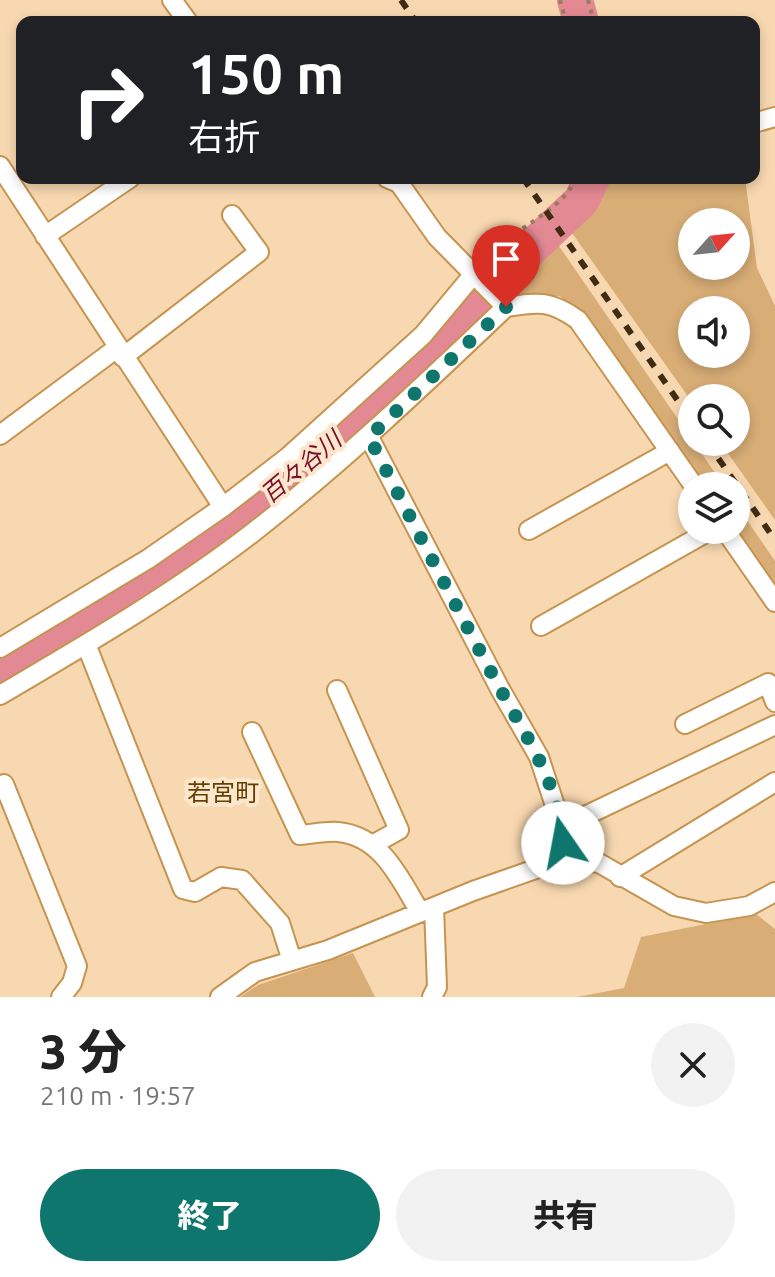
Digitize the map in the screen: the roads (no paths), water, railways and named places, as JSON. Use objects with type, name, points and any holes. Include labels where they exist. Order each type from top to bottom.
[{"type":"street","points":[[0,166],[223,507]]},
{"type":"street","points":[[45,236],[121,184]]},
{"type":"street","points":[[400,184],[437,237],[506,307]]},
{"type":"street","points":[[0,435],[259,252],[232,215]]},
{"type":"street","points":[[0,648],[148,559],[288,457],[423,335],[473,275]]},
{"type":"street","points":[[0,695],[86,644],[249,535],[369,437],[506,307],[536,302],[557,305],[578,320],[684,472]]},
{"type":"street","points":[[369,437],[500,689],[539,757],[562,827],[564,859]]},
{"type":"street","points":[[529,530],[670,451]]},
{"type":"street","points":[[541,626],[686,544]]},
{"type":"street","points":[[735,544],[775,602]]},
{"type":"street","points":[[86,644],[183,889],[195,892],[221,877],[242,880],[280,923],[292,961]]},
{"type":"street","points":[[685,724],[768,683],[775,702]]},
{"type":"street","points":[[337,690],[399,830],[372,845]]},
{"type":"street","points":[[562,827],[775,725]]},
{"type":"street","points":[[252,732],[300,835],[338,832],[372,845],[385,855],[427,910],[437,974],[437,987],[432,997]]},
{"type":"street","points":[[620,877],[775,782]]},
{"type":"street","points":[[4,784],[77,966],[72,983],[61,997]]},
{"type":"street","points":[[220,997],[255,972],[328,950],[564,859],[599,863],[674,906],[706,913],[749,906],[775,892]]},
{"type":"waterway","name":"百々谷川","points":[[575,0],[579,16]]},
{"type":"waterway","name":"百々谷川","points":[[0,672],[171,567],[252,508],[393,391],[499,278],[581,201],[589,184]]},
{"type":"railway","points":[[401,0],[412,16]]},
{"type":"railway","points":[[527,184],[678,401]]},
{"type":"railway","points":[[717,456],[775,540]]},
{"type":"district","name":"若宮町","points":[[223,792]]}]
